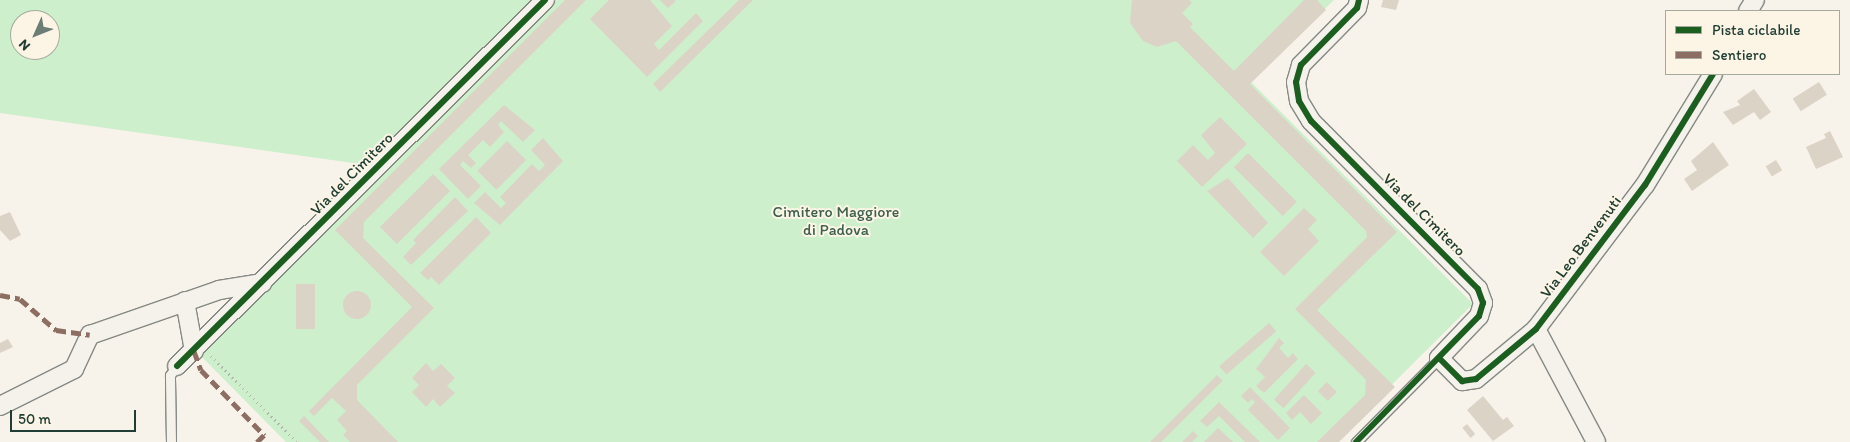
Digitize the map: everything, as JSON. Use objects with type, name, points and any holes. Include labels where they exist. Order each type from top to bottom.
[{"type":"street","name":"Via del Cimitero","points":[[177,366],[545,0]]},
{"type":"street","name":"Via del Cimitero","points":[[1359,0],[1357,8],[1301,65],[1296,82],[1299,101],[1311,121],[1478,289],[1483,303],[1479,316],[1438,358]]},
{"type":"street","name":"Via Leo Benvenuti","points":[[1438,358],[1462,381],[1476,379],[1536,329],[1645,185],[1712,75]]},
{"type":"street","points":[[0,406],[74,369],[90,335],[219,290],[262,283]]},
{"type":"street","points":[[185,301],[196,347]]},
{"type":"street","points":[[1536,329],[1596,442]]},
{"type":"lane","name":"Via del Cimitero","points":[[1356,442],[1438,358]]},
{"type":"lane","points":[[171,442],[170,375],[177,366]]},
{"type":"path","points":[[196,347],[297,442]]},
{"type":"green space","points":[[0,0],[532,0],[367,165],[0,113]]},
{"type":"green space","name":"Cimitero Maggiore di Padova","points":[[557,0],[1334,0],[1250,81],[1473,304],[1334,442],[286,442],[200,355]]},
{"type":"building","points":[[565,0],[586,0],[364,222],[363,238],[434,308],[357,385],[357,400],[398,442],[350,442],[343,435],[347,431],[337,420],[346,411],[332,398],[314,416],[309,411],[412,307],[335,230]]},
{"type":"building","points":[[609,0],[650,0],[672,26],[654,44],[659,50],[696,13],[703,21],[647,77],[590,19]]},
{"type":"building","points":[[660,0],[674,0],[676,1],[668,8]]},
{"type":"building","points":[[739,0],[753,0],[660,92],[653,84]]},
{"type":"building","points":[[1132,0],[1189,0],[1192,3],[1182,13],[1193,24],[1190,27],[1234,71],[1304,0],[1317,0],[1326,10],[1250,84],[1397,232],[1317,310],[1395,387],[1339,442],[1317,442],[1365,395],[1366,380],[1295,309],[1367,237],[1366,231],[1176,41],[1157,47],[1143,41],[1130,23]]},
{"type":"building","points":[[1383,0],[1399,0],[1396,10],[1381,7]]},
{"type":"building","points":[[1819,82],[1827,95],[1801,111],[1793,98]]},
{"type":"building","points":[[1754,89],[1771,112],[1760,120],[1754,112],[1733,125],[1723,112],[1740,105],[1737,101]]},
{"type":"building","points":[[504,105],[535,130],[523,142],[501,121],[498,125],[504,132],[490,147],[483,140],[468,155],[476,163],[471,168],[463,161],[460,165],[481,186],[468,199],[439,169]]},
{"type":"building","points":[[1220,117],[1247,144],[1202,187],[1177,161],[1193,145],[1208,160],[1215,153],[1201,135]]},
{"type":"building","points":[[1830,131],[1843,157],[1816,169],[1806,147],[1826,138],[1824,134]]},
{"type":"building","points":[[543,138],[563,161],[500,225],[474,203],[485,192],[501,208],[506,203],[500,197],[532,164],[539,171],[545,165],[531,150]]},
{"type":"building","points":[[507,141],[526,160],[496,190],[477,171]]},
{"type":"building","points":[[1713,142],[1729,165],[1692,191],[1684,179],[1697,170],[1691,161]]},
{"type":"building","points":[[1248,153],[1297,202],[1283,216],[1234,167]]},
{"type":"building","points":[[1776,160],[1782,170],[1772,176],[1766,166]]},
{"type":"building","points":[[433,174],[450,191],[397,244],[380,227]]},
{"type":"building","points":[[1228,178],[1268,223],[1253,238],[1207,191]]},
{"type":"building","points":[[455,197],[468,211],[411,265],[403,257],[416,243],[413,240]]},
{"type":"building","points":[[1304,208],[1317,220],[1308,229],[1319,241],[1284,276],[1260,252]]},
{"type":"building","points":[[10,212],[21,235],[10,241],[0,230],[0,216]]},
{"type":"building","points":[[476,217],[491,233],[439,285],[431,277],[428,280],[420,273]]},
{"type":"building","points":[[296,284],[315,284],[315,329],[296,329]]},
{"type":"building","points":[[357,291],[367,295],[371,305],[367,315],[357,319],[347,315],[343,305],[347,295]]},
{"type":"building","points":[[1269,323],[1276,331],[1226,375],[1219,366]]},
{"type":"building","points":[[1279,338],[1284,343],[1279,348],[1288,358],[1293,353],[1298,359],[1264,393],[1256,386],[1265,377],[1256,369]]},
{"type":"building","points":[[8,339],[13,347],[0,353],[0,343]]},
{"type":"building","points":[[426,363],[433,371],[441,364],[455,378],[447,386],[455,393],[440,407],[433,399],[426,407],[412,392],[419,385],[412,378]]},
{"type":"building","points":[[1306,364],[1316,373],[1284,408],[1274,400]]},
{"type":"building","points":[[1217,375],[1223,381],[1161,442],[1150,442]]},
{"type":"building","points":[[1327,382],[1337,392],[1328,401],[1318,391]]},
{"type":"building","points":[[1250,387],[1290,428],[1278,440],[1248,410],[1255,402],[1252,399],[1248,403],[1241,396]]},
{"type":"building","points":[[1304,395],[1322,413],[1311,424],[1300,412],[1292,420],[1286,413]]},
{"type":"building","points":[[1483,396],[1503,420],[1507,417],[1514,426],[1493,441],[1467,410]]},
{"type":"building","points":[[1219,402],[1260,442],[1245,442],[1219,416],[1207,427],[1200,421]]},
{"type":"building","points":[[304,416],[329,442],[320,442],[299,421]]},
{"type":"building","points":[[1467,424],[1475,434],[1471,438],[1462,428]]},
{"type":"building","points":[[1218,428],[1233,442],[1204,442]]},
{"type":"building","points":[[1193,431],[1198,436],[1192,442],[1182,442]]},
{"type":"marked path","points":[[0,295],[20,299],[56,330],[90,335]]},
{"type":"marked path","points":[[194,351],[201,370],[264,435],[257,442]]},
{"type":"cycle path","points":[[177,366],[545,0]]},
{"type":"cycle path","points":[[1356,442],[1479,316],[1483,303],[1478,289],[1311,121],[1299,101],[1296,82],[1301,65],[1357,8],[1359,0]]},
{"type":"cycle path","points":[[1439,358],[1462,381],[1476,379],[1536,329],[1645,185],[1712,75]]}]
